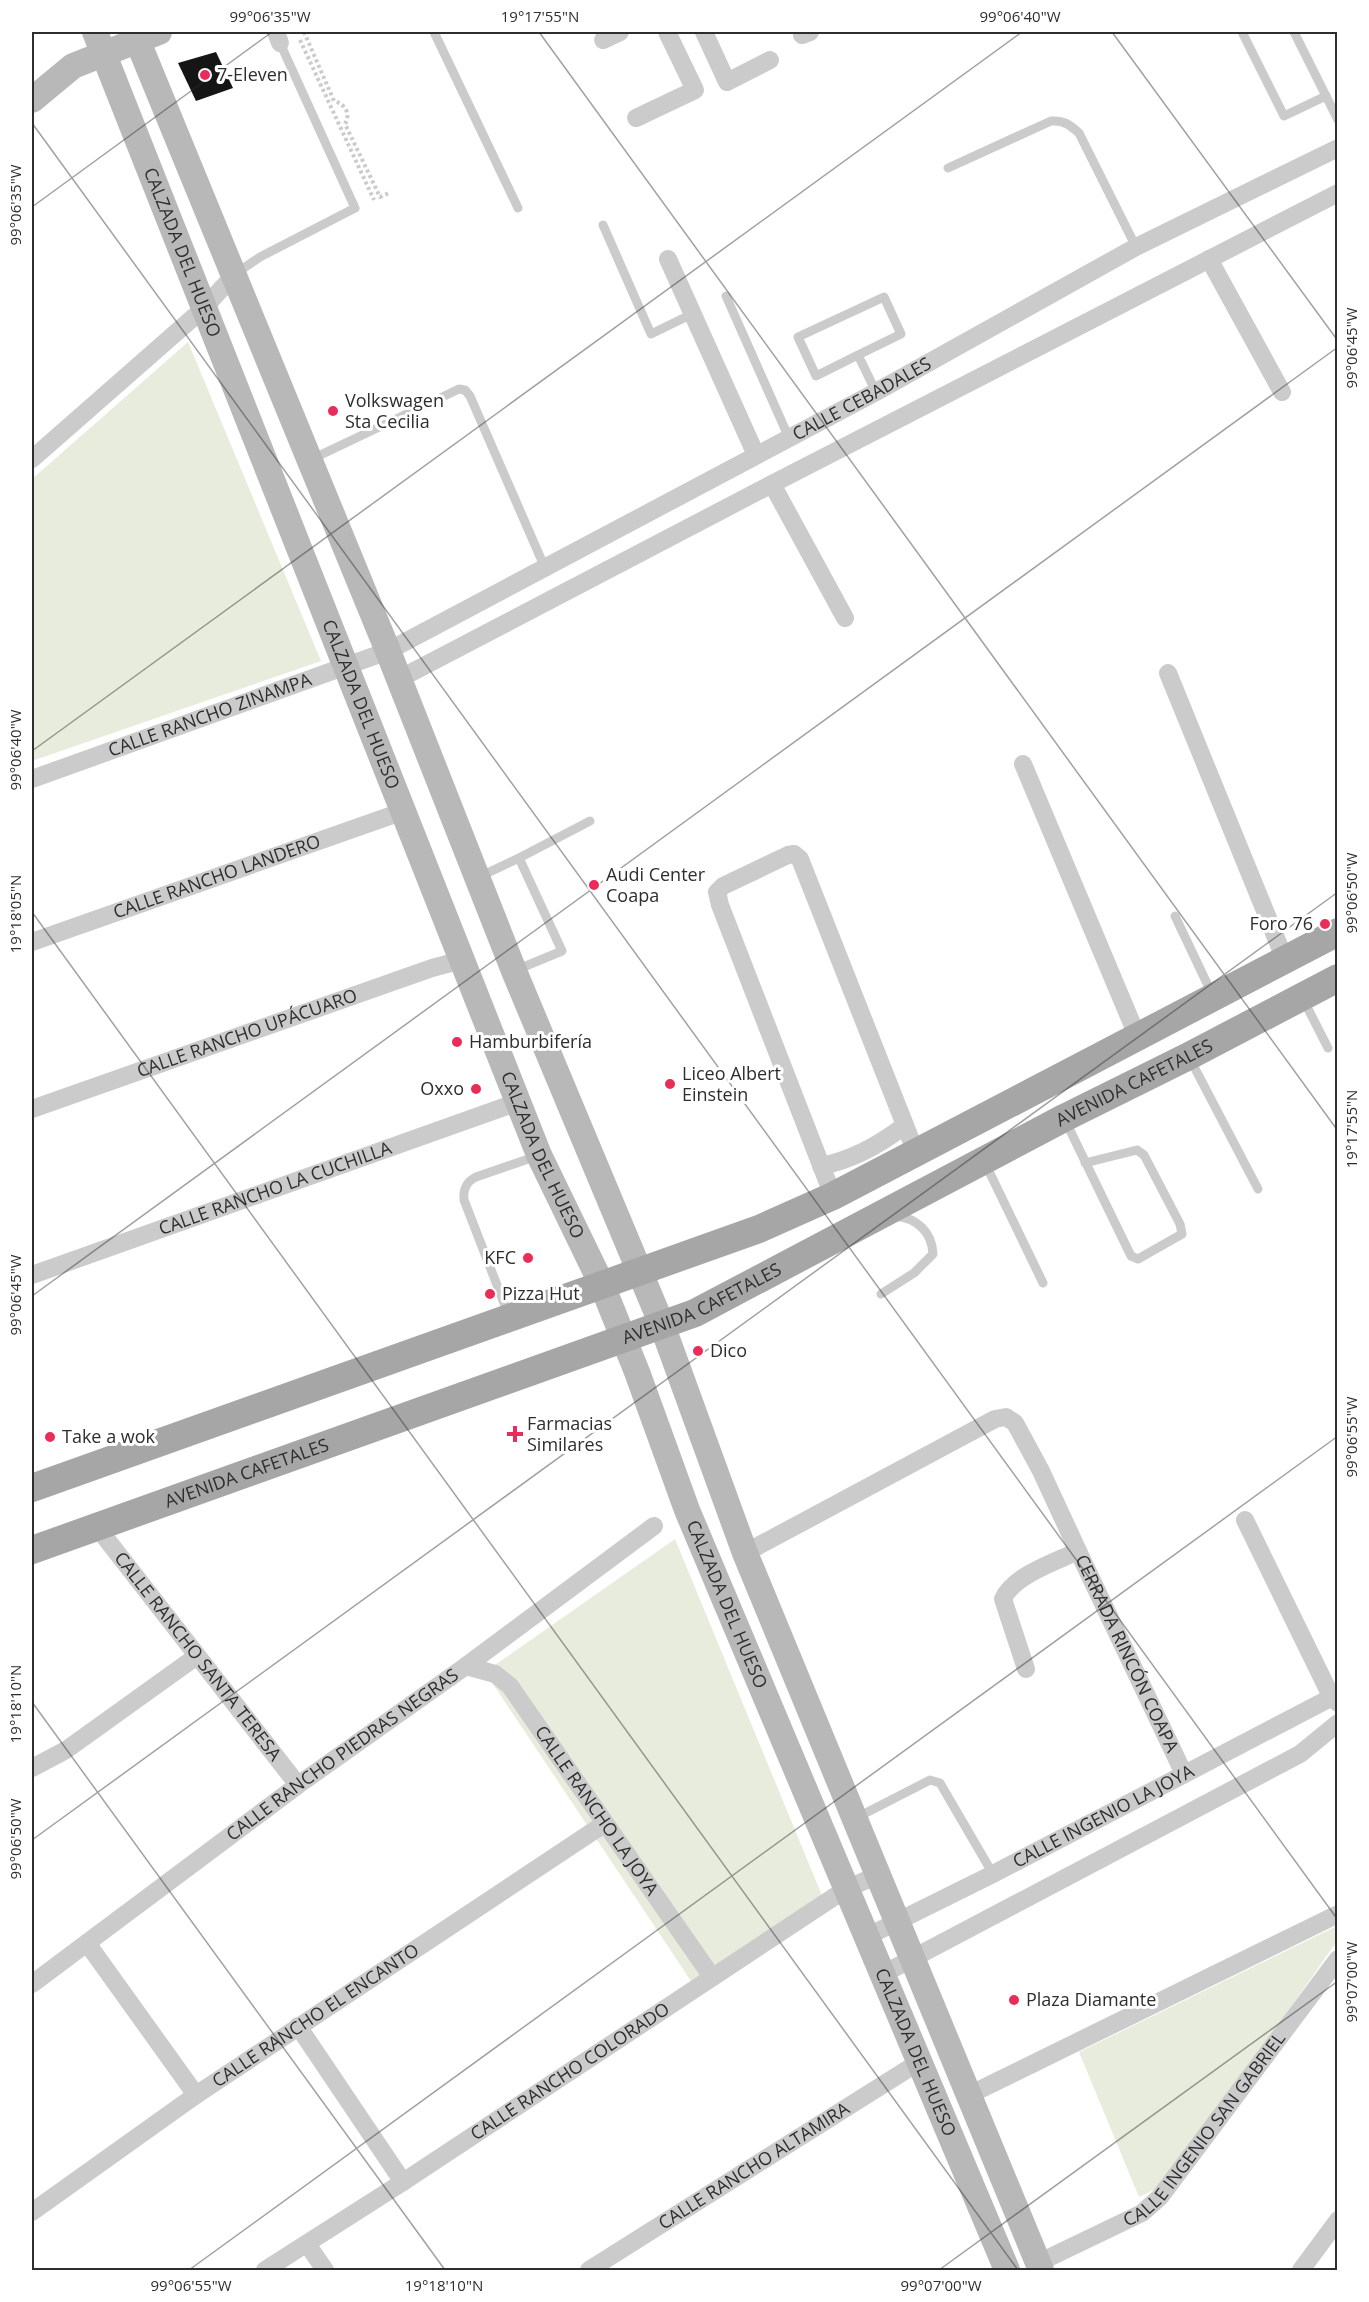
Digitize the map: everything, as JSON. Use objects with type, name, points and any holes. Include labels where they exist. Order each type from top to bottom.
[{"type":"main road","points":[[32,100],[100,43],[144,35]]},
{"type":"main road","name":"CALZADA DEL HUESO","points":[[144,35],[234,275],[388,651],[514,971],[662,1325],[745,1553],[1040,2267]]},
{"type":"main road","name":"CALZADA DEL HUESO","points":[[100,43],[203,309],[539,1155],[602,1285],[687,1510],[1007,2271]]},
{"type":"main road","name":"AVENIDA CAFETALES","points":[[32,1488],[759,1229],[826,1180],[910,1139],[1138,1038],[1338,932]]},
{"type":"main road","name":"AVENIDA CAFETALES","points":[[32,1550],[694,1313],[1064,1118],[1338,978]]},
{"type":"street","points":[[603,40],[620,32]]},
{"type":"street","points":[[636,117],[695,90],[667,32]]},
{"type":"street","points":[[704,32],[727,82],[770,60]]},
{"type":"street","name":"CALLE CEBADALES","points":[[388,651],[876,392],[1136,248],[1338,148]]},
{"type":"street","points":[[399,679],[772,483],[1338,193]]},
{"type":"street","points":[[668,259],[756,455]]},
{"type":"street","points":[[1209,259],[1281,392]]},
{"type":"street","points":[[32,459],[203,309],[234,275]]},
{"type":"street","points":[[772,483],[845,618]]},
{"type":"street","points":[[489,597],[503,624]]},
{"type":"street","name":"CALLE RANCHO ZINAMPA","points":[[32,779],[388,651]]},
{"type":"street","points":[[1168,673],[1285,960]]},
{"type":"street","points":[[1023,764],[1138,1038]]},
{"type":"street","name":"CALLE RANCHO LANDERO","points":[[32,942],[404,811]]},
{"type":"street","points":[[826,1180],[720,904],[717,892],[723,886],[788,855],[794,854],[800,859],[910,1139]]},
{"type":"street","name":"CALLE RANCHO UPÁCUARO","points":[[32,1108],[432,968],[462,960]]},
{"type":"street","name":"CALLE RANCHO LA CUCHILLA","points":[[32,1275],[518,1102]]},
{"type":"street","points":[[745,1553],[994,1419],[1006,1417],[1015,1423],[1078,1551]]},
{"type":"street","points":[[1245,1520],[1336,1698]]},
{"type":"street","name":"CALLE RANCHO PIEDRAS NEGRAS","points":[[32,1984],[298,1785],[466,1666],[654,1526]]},
{"type":"street","name":"CALLE RANCHO SANTA TERESA","points":[[97,1527],[298,1785]]},
{"type":"street","name":"CERRADA RINCÓN COAPA","points":[[1026,1669],[1003,1599],[1008,1588],[1017,1581],[1078,1551],[1184,1774]]},
{"type":"street","points":[[32,1768],[66,1749],[197,1656]]},
{"type":"street","name":"CALLE RANCHO LA JOYA","points":[[466,1666],[495,1674],[510,1686],[712,1977]]},
{"type":"street","name":"CALLE INGENIO LA JOYA","points":[[868,1936],[1336,1698]]},
{"type":"street","name":"CALLE INGENIO LA JOYA","points":[[883,1974],[1300,1754],[1338,1723]]},
{"type":"street","name":"CALLE RANCHO EL ENCANTO","points":[[32,2212],[196,2095],[604,1824]]},
{"type":"street","name":"CALLE RANCHO COLORADO","points":[[265,2271],[846,1889],[878,1875]]},
{"type":"street","points":[[969,2095],[1338,1914]]},
{"type":"street","points":[[87,1943],[196,2095]]},
{"type":"street","name":"CALLE INGENIO SAN GABRIEL","points":[[1040,2267],[1142,2213],[1160,2198],[1338,1959]]},
{"type":"street","points":[[298,2026],[403,2182]]},
{"type":"street","name":"CALLE RANCHO ALTAMIRA","points":[[600,2268],[919,2062]]},
{"type":"street","points":[[1301,2271],[1338,2220]]},
{"type":"street","points":[[307,2244],[325,2271]]},
{"type":"lane","points":[[435,32],[518,208]]},
{"type":"lane","points":[[1242,32],[1284,116],[1326,96]]},
{"type":"lane","points":[[1294,32],[1338,120]]},
{"type":"lane","points":[[234,275],[260,257],[355,208],[278,37]]},
{"type":"lane","points":[[948,168],[1052,122],[1059,121],[1069,124],[1079,133],[1136,248]]},
{"type":"lane","points":[[603,225],[651,334],[692,314]]},
{"type":"lane","points":[[726,296],[789,438]]},
{"type":"lane","points":[[884,297],[901,334],[858,355],[816,376],[798,337],[884,297]]},
{"type":"lane","points":[[858,355],[876,392]]},
{"type":"lane","points":[[309,460],[459,389],[465,390],[470,396],[545,568]]},
{"type":"lane","points":[[477,878],[590,822]]},
{"type":"lane","points":[[514,971],[562,951],[519,858]]},
{"type":"lane","points":[[1175,916],[1214,998]]},
{"type":"lane","points":[[1302,997],[1328,1048]]},
{"type":"lane","points":[[1189,1056],[1258,1189]]},
{"type":"lane","points":[[1064,1118],[1085,1163],[1131,1256],[1138,1259],[1182,1234],[1180,1224],[1144,1155],[1137,1150],[1085,1163]]},
{"type":"lane","points":[[510,1318],[464,1200],[464,1189],[476,1177],[539,1155]]},
{"type":"lane","points":[[984,1161],[1043,1282]]},
{"type":"lane","points":[[881,1215],[903,1217],[918,1223],[928,1233],[933,1254],[914,1273],[881,1294]]},
{"type":"lane","points":[[856,1818],[930,1780],[940,1783],[993,1874]]},
{"type":"path","points":[[304,32],[334,100],[344,105],[347,120],[345,124],[380,197]]},
{"type":"path","points":[[297,34],[374,200]]},
{"type":"path","points":[[368,203],[389,193]]},
{"type":"green space","points":[[188,342],[321,661],[32,761],[32,479]]},
{"type":"green space","points":[[675,1539],[823,1898],[691,1981],[485,1672]]},
{"type":"green space","points":[[1337,1926],[1337,1941],[1168,2183],[1139,2197],[1079,2052]]},
{"type":"building","name":"7-Eleven","points":[[216,52],[233,88],[196,101],[178,63]]},
{"type":"place","name":"7-Eleven","points":[[205,75]]},
{"type":"place","name":"Volkswagen Sta Cecilia","points":[[333,411]]},
{"type":"place","name":"Audi Center Coapa","points":[[594,885]]},
{"type":"place","name":"Foro 76","points":[[1325,924]]},
{"type":"place","name":"Hamburbifería","points":[[457,1042]]},
{"type":"place","name":"Liceo Albert Einstein","points":[[670,1084]]},
{"type":"place","name":"Oxxo","points":[[476,1089]]},
{"type":"place","name":"KFC","points":[[528,1258]]},
{"type":"place","name":"Pizza Hut","points":[[490,1294]]},
{"type":"place","name":"Dico","points":[[698,1351]]},
{"type":"place","name":"Farmacias Similares","points":[[515,1434]]},
{"type":"place","name":"Take a wok","points":[[50,1437]]},
{"type":"place","name":"Plaza Diamante","points":[[1014,2000]]}]
